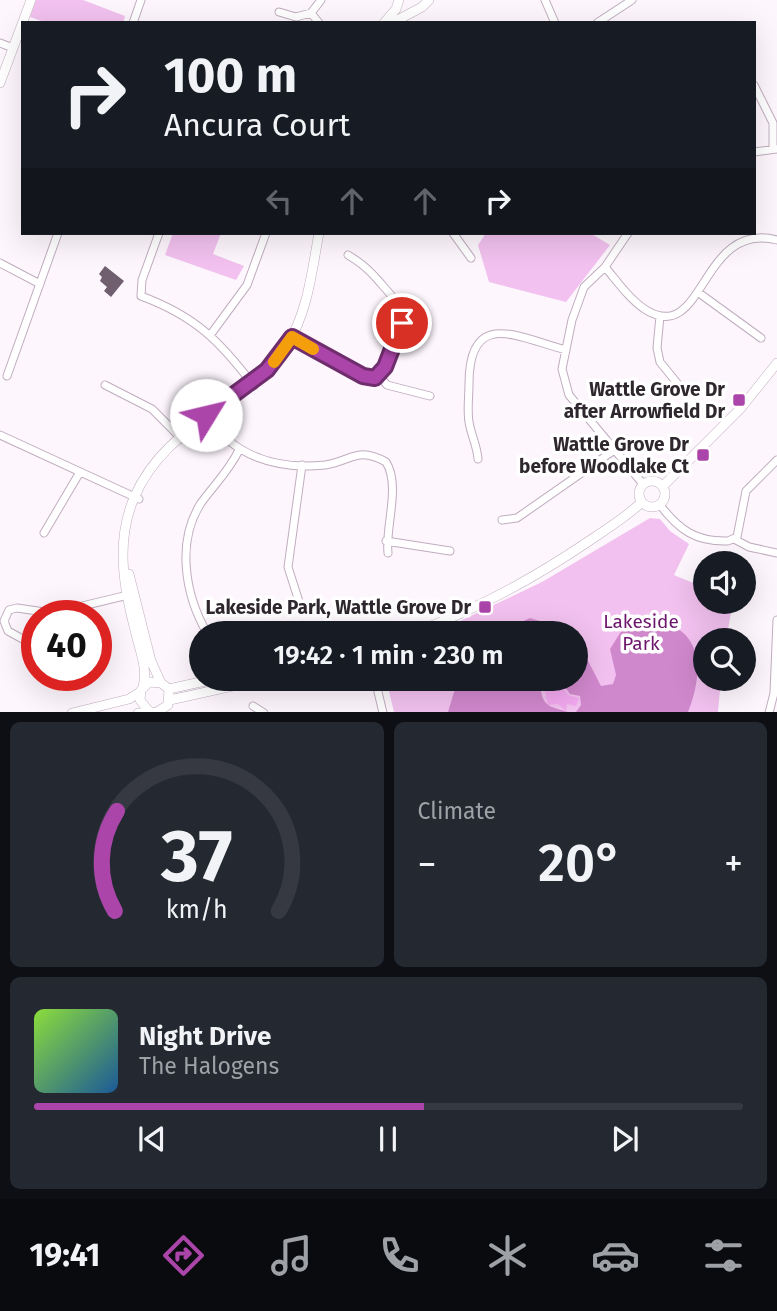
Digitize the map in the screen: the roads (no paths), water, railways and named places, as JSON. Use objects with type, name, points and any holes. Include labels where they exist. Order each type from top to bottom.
[{"type":"street","points":[[23,21],[31,0]]},
{"type":"street","points":[[134,21],[141,0]]},
{"type":"street","points":[[279,12],[296,17],[311,13],[321,0]]},
{"type":"street","points":[[386,21],[394,12],[399,0],[408,8],[426,3]]},
{"type":"street","points":[[545,0],[554,21]]},
{"type":"street","points":[[600,21],[632,0]]},
{"type":"street","points":[[395,21],[426,3]]},
{"type":"street","points":[[311,13],[318,21]]},
{"type":"street","points":[[0,83],[21,27]]},
{"type":"street","points":[[0,43],[13,48]]},
{"type":"street","points":[[756,89],[773,123],[775,149],[756,152]]},
{"type":"street","points":[[7,376],[57,235]]},
{"type":"street","points":[[158,235],[142,280],[141,296],[176,311],[211,334],[252,385]]},
{"type":"street","points":[[211,334],[247,285],[265,235]]},
{"type":"street","points":[[211,691],[170,700],[162,711],[143,711],[144,670],[130,595],[124,540],[136,498],[150,468],[180,438],[252,385],[294,339],[322,235]]},
{"type":"street","points":[[454,235],[471,258]]},
{"type":"street","points":[[627,235],[605,267],[584,287],[572,320],[562,369],[565,387],[643,484]]},
{"type":"street","points":[[605,267],[639,306],[660,316],[684,308],[699,293],[718,261],[734,244],[755,237],[777,240]]},
{"type":"street","points":[[348,255],[371,270],[393,295],[401,310],[402,330],[379,376]]},
{"type":"street","points":[[0,262],[5,268],[40,284]]},
{"type":"street","points":[[699,293],[761,338]]},
{"type":"street","points":[[660,316],[657,348],[660,362],[699,410]]},
{"type":"street","points":[[478,459],[477,442],[469,423],[468,362],[476,344],[484,336],[503,333],[566,350]]},
{"type":"street","points":[[294,339],[367,378],[379,376]]},
{"type":"street","points":[[663,486],[741,408],[777,363]]},
{"type":"street","points":[[379,376],[387,385],[430,396]]},
{"type":"street","points":[[106,385],[145,404],[180,438]]},
{"type":"street","points":[[208,417],[219,434],[239,450],[263,459],[302,465],[327,464],[353,454],[365,454],[386,463],[392,482],[386,541],[388,553]]},
{"type":"street","points":[[0,435],[136,498]]},
{"type":"street","points":[[200,621],[188,581],[187,541],[195,514],[226,474],[239,450]]},
{"type":"street","points":[[502,520],[517,518],[613,450]]},
{"type":"street","points":[[734,539],[746,491],[777,460]]},
{"type":"street","points":[[302,465],[288,567],[302,611]]},
{"type":"street","points":[[44,533],[57,516],[80,472]]},
{"type":"street","points":[[653,481],[663,486],[665,498],[660,505],[650,508],[642,502],[639,491],[643,484],[653,481]]},
{"type":"street","points":[[444,621],[527,580],[592,539],[642,502]]},
{"type":"street","points":[[660,505],[674,523],[688,534],[722,541],[734,539],[748,547],[777,553]]},
{"type":"street","points":[[386,541],[450,551]]},
{"type":"street","points":[[108,600],[130,595]]},
{"type":"street","points":[[130,595],[154,672],[165,686],[170,700]]},
{"type":"street","points":[[21,609],[9,610],[4,621],[8,631],[21,638]]},
{"type":"street","points":[[769,712],[774,693],[777,620]]},
{"type":"street","points":[[72,712],[129,699],[149,682],[165,686],[189,683]]},
{"type":"street","points":[[378,691],[383,712]]},
{"type":"street","points":[[253,706],[264,712]]},
{"type":"place","name":"Wattle Grove Dr after Arrowfield Dr","points":[[739,400]]},
{"type":"place","name":"Wattle Grove Dr before Woodlake Ct","points":[[703,455]]},
{"type":"place","name":"Lakeside Park, Wattle Grove Dr","points":[[485,607]]},
{"type":"park label","name":"Lakeside Park","points":[[641,632]]}]
